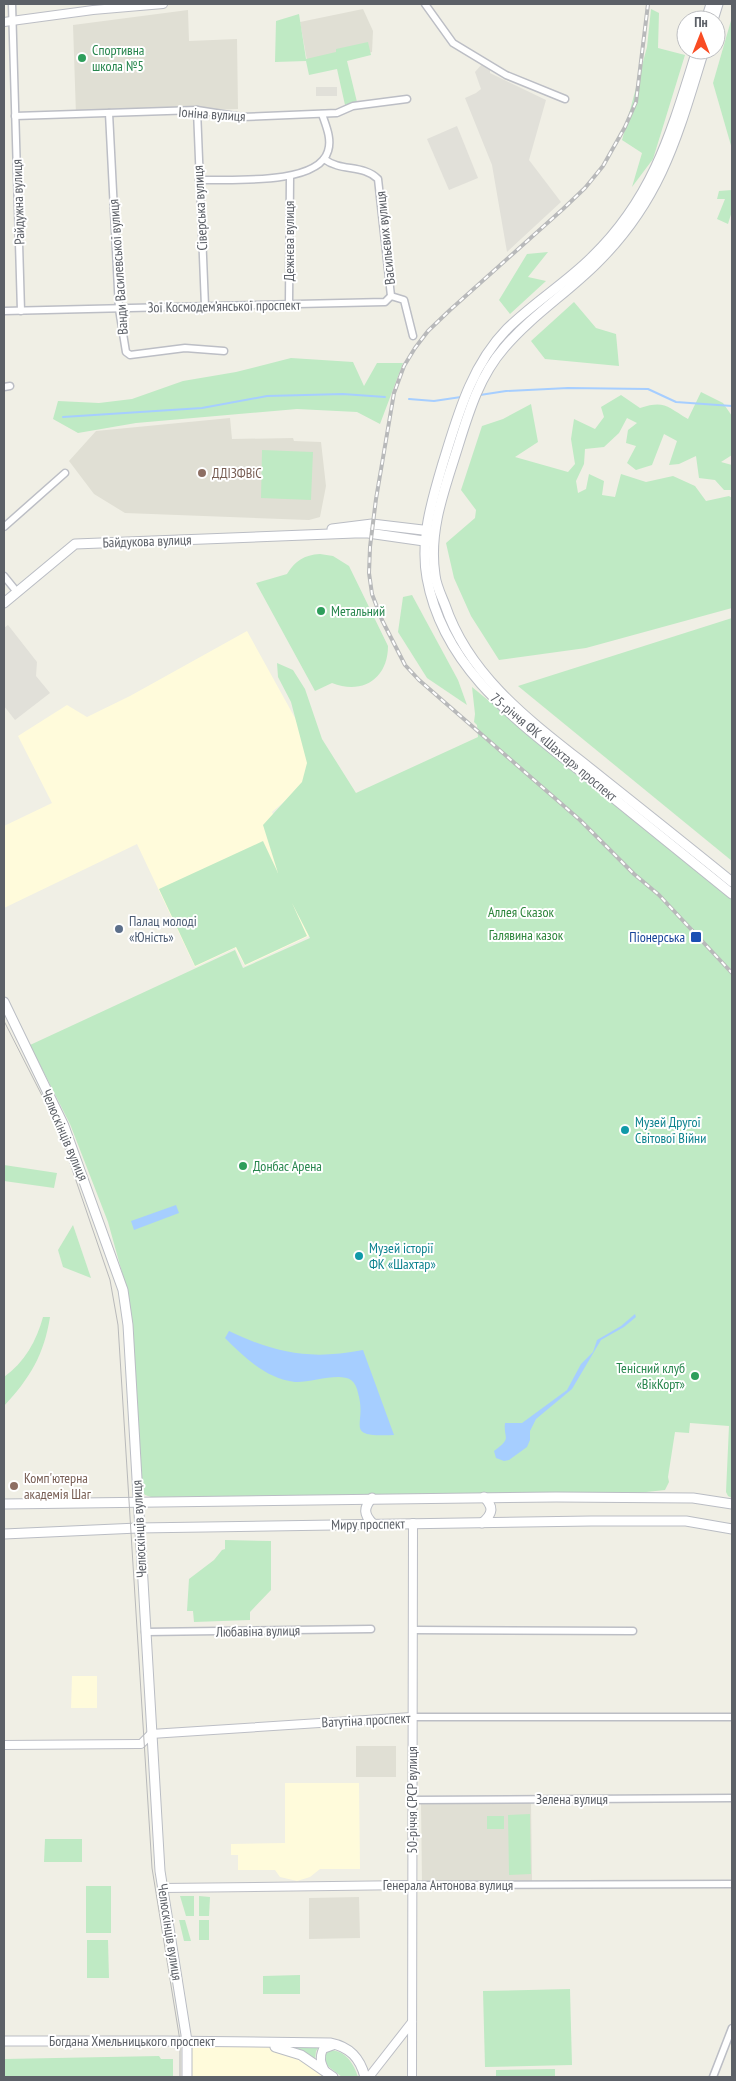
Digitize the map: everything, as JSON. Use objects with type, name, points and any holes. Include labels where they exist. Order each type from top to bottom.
[{"type":"main road","name":"75-річчя ФК «Шахтар» проспект","points":[[694,60],[663,154],[635,207],[616,232],[592,257],[507,329],[494,344],[472,378],[440,474],[430,531],[427,578],[449,640],[478,682],[512,716],[732,894]]},
{"type":"main road","name":"75-річчя ФК «Шахтар» проспект","points":[[430,531],[473,400],[488,368],[515,335],[596,265],[621,239],[654,189],[668,162],[701,60]]},
{"type":"main road","points":[[294,535],[372,524],[430,531]]},
{"type":"main road","points":[[294,535],[368,533],[429,542]]},
{"type":"main road","name":"Байдукова вулиця","points":[[4,603],[75,544],[294,535]]},
{"type":"main road","name":"75-річчя ФК «Шахтар» проспект","points":[[429,542],[435,577],[448,615],[458,636],[485,676],[518,709],[732,882]]},
{"type":"main road","name":"Челюскінців вулиця","points":[[4,1002],[64,1126],[123,1290],[128,1325],[138,1528],[160,1871],[187,2041],[187,2077]]},
{"type":"main road","points":[[482,1523],[489,1517],[491,1510],[489,1502],[484,1497]]},
{"type":"main road","name":"Миру проспект","points":[[4,1504],[484,1497],[693,1498],[732,1504]]},
{"type":"main road","points":[[372,1498],[365,1507],[365,1512],[367,1518],[373,1524]]},
{"type":"main road","name":"Миру проспект","points":[[4,1534],[138,1528],[686,1521],[732,1529]]},
{"type":"main road","name":"Богдана Хмельницького проспект","points":[[4,2041],[187,2041],[330,2043],[339,2045]]},
{"type":"main road","name":"Богдана Хмельницького проспект","points":[[260,2043],[302,2055],[333,2077]]},
{"type":"main road","points":[[339,2045],[346,2048],[359,2061],[367,2077]]},
{"type":"street","name":"Райдужна вулиця","points":[[12,4],[8,22],[16,116],[21,311]]},
{"type":"street","points":[[8,22],[93,7],[158,4]]},
{"type":"street","points":[[425,4],[453,43],[506,75],[565,99]]},
{"type":"street","name":"Іоніна вулиця","points":[[16,116],[197,110],[242,117],[322,114],[337,113],[353,106],[408,99]]},
{"type":"street","name":"Сіверська вулиця","points":[[197,110],[205,306]]},
{"type":"street","name":"Ванди Василевської вулиця","points":[[109,113],[119,308],[125,347],[130,355],[185,348],[224,351]]},
{"type":"street","points":[[199,180],[290,177],[308,172],[324,159],[328,152],[328,134],[322,114]]},
{"type":"street","name":"Васильєвих вулиця","points":[[324,159],[339,167],[361,169],[372,173],[378,179],[391,296]]},
{"type":"street","name":"Дежнєва вулиця","points":[[289,304],[290,177]]},
{"type":"street","points":[[391,296],[404,300],[413,336]]},
{"type":"street","name":"Зої Космодем’янської проспект","points":[[4,312],[385,302],[391,296]]},
{"type":"street","points":[[4,527],[65,473]]},
{"type":"street","points":[[4,576],[17,592]]},
{"type":"street","name":"50-річчя СРСР вулиця","points":[[412,2077],[413,1523]]},
{"type":"street","name":"Любавіна вулиця","points":[[145,1632],[371,1629]]},
{"type":"street","points":[[412,1630],[633,1631]]},
{"type":"street","name":"Ватутіна проспект","points":[[4,1745],[138,1744],[151,1734],[412,1717],[732,1717]]},
{"type":"street","name":"Зелена вулиця","points":[[412,1800],[732,1798]]},
{"type":"street","name":"Генерала Антонова вулиця","points":[[163,1888],[732,1884]]},
{"type":"street","points":[[367,2077],[412,2022]]},
{"type":"street","points":[[713,2077],[732,2028]]},
{"type":"street","points":[[325,2071],[320,2063],[320,2055],[323,2049],[339,2045]]},
{"type":"shaded area","points":[[363,9],[373,31],[372,52],[308,66],[300,22]]},
{"type":"shaded area","points":[[188,10],[189,41],[237,39],[238,109],[76,115],[73,25]]},
{"type":"shaded area","points":[[482,64],[490,69],[490,73],[546,100],[529,160],[561,202],[507,252],[492,165],[465,98],[481,89],[475,72]]},
{"type":"shaded area","points":[[316,87],[337,87],[337,96],[316,96]]},
{"type":"shaded area","points":[[457,126],[478,178],[449,190],[427,139]]},
{"type":"shaded area","name":"ДДІЗФВіС","points":[[230,418],[232,439],[293,438],[294,441],[321,442],[326,486],[320,517],[309,520],[125,513],[94,494],[69,461],[96,431]]},
{"type":"shaded area","points":[[8,625],[37,662],[36,676],[50,693],[15,720],[4,706],[4,628]]},
{"type":"shaded area","points":[[247,631],[300,727],[311,779],[272,812],[328,927],[245,966],[235,948],[195,967],[137,844],[4,908],[4,826],[52,803],[18,736],[67,705],[87,717],[130,696]]},
{"type":"shaded area","points":[[72,1676],[97,1676],[97,1708],[71,1708]]},
{"type":"shaded area","points":[[356,1746],[396,1746],[396,1777],[356,1777]]},
{"type":"shaded area","points":[[285,1783],[359,1783],[360,1869],[320,1869],[310,1877],[297,1881],[280,1877],[275,1870],[238,1870],[238,1855],[231,1855],[231,1844],[285,1843]]},
{"type":"shaded area","points":[[531,1802],[532,1882],[422,1883],[421,1803]]},
{"type":"shaded area","points":[[359,1897],[360,1938],[309,1939],[309,1898]]},
{"type":"shaded area","points":[[188,2043],[269,2047],[300,2055],[331,2077],[188,2077]]},
{"type":"green space","points":[[651,9],[659,13],[658,48],[676,53],[676,60],[683,60],[653,159],[632,187],[642,153],[622,140],[647,47]]},
{"type":"green space","points":[[299,14],[306,59],[336,52],[336,49],[368,42],[371,55],[347,61],[357,102],[345,105],[337,69],[309,75],[306,61],[275,62],[276,21]]},
{"type":"green space","points":[[732,17],[732,149],[713,83],[720,60],[726,60],[726,38]]},
{"type":"green space","points":[[732,190],[732,211],[728,224],[717,219],[725,199],[717,199],[719,191]]},
{"type":"green space","points":[[548,252],[528,277],[546,281],[510,314],[499,300],[527,254]]},
{"type":"green space","points":[[574,302],[596,328],[616,334],[619,366],[545,359],[531,341]]},
{"type":"green space","points":[[291,358],[353,362],[364,386],[377,363],[403,363],[380,424],[357,412],[297,409],[136,423],[78,433],[53,419],[58,401],[99,403],[132,399],[183,381],[236,372]]},
{"type":"green space","points":[[701,392],[723,403],[732,416],[732,455],[721,462],[732,465],[732,490],[724,490],[715,480],[699,478],[696,456],[679,464],[669,465],[677,441],[664,434],[652,465],[636,470],[627,463],[636,446],[626,443],[628,430],[637,423],[627,418],[619,433],[604,447],[585,449],[584,464],[576,481],[578,493],[586,489],[589,474],[604,481],[602,495],[615,497],[621,474],[646,482],[673,476],[695,486],[706,501],[729,496],[732,498],[732,608],[586,648],[499,660],[471,616],[454,578],[446,543],[475,518],[476,510],[461,490],[482,426],[503,419],[531,404],[538,442],[515,457],[568,472],[575,464],[571,439],[574,419],[595,429],[604,417],[601,407],[621,395],[640,408],[655,405],[666,406],[688,419]]},
{"type":"green space","points":[[262,450],[313,452],[311,500],[261,498]]},
{"type":"green space","name":"Метальний","points":[[320,554],[333,556],[349,566],[388,646],[387,658],[378,675],[363,685],[353,687],[332,683],[315,691],[256,583],[287,574],[300,560]]},
{"type":"green space","points":[[412,595],[458,680],[467,705],[427,678],[398,632],[403,597]]},
{"type":"green space","points":[[732,618],[732,861],[518,686]]},
{"type":"green space","points":[[277,663],[293,670],[305,689],[322,739],[356,793],[478,737],[477,725],[474,722],[472,687],[732,900],[732,1498],[726,1492],[729,1426],[690,1423],[689,1433],[675,1432],[668,1477],[669,1482],[665,1490],[637,1493],[151,1497],[145,1495],[141,1489],[133,1326],[128,1294],[108,1222],[70,1124],[30,1045],[235,950],[243,968],[310,938],[292,903],[307,936],[245,965],[236,947],[195,966],[159,889],[263,841],[278,873],[263,825],[302,782],[307,763],[291,702],[278,677]]},
{"type":"green space","points":[[4,1165],[57,1173],[54,1188],[4,1181]]},
{"type":"green space","points":[[73,1225],[91,1278],[63,1267],[58,1250]]},
{"type":"green space","points":[[43,1317],[50,1317],[40,1354],[28,1376],[4,1406],[4,1377],[24,1358],[37,1334]]},
{"type":"green space","points":[[225,1540],[271,1541],[271,1590],[250,1612],[250,1620],[194,1622],[193,1611],[187,1611],[189,1579],[225,1549]]},
{"type":"green space","points":[[530,1814],[531,1874],[509,1875],[508,1815]]},
{"type":"green space","points":[[487,1816],[504,1816],[504,1829],[487,1829]]},
{"type":"green space","points":[[45,1839],[82,1839],[82,1862],[44,1862]]},
{"type":"green space","points":[[86,1886],[111,1886],[111,1933],[86,1933]]},
{"type":"green space","points":[[180,1896],[194,1896],[194,1916],[186,1916]]},
{"type":"green space","points":[[199,1896],[210,1897],[209,1916],[199,1916]]},
{"type":"green space","points":[[179,1920],[185,1920],[191,1941],[184,1941]]},
{"type":"green space","points":[[199,1920],[209,1920],[209,1940],[199,1940]]},
{"type":"green space","points":[[87,1940],[108,1940],[109,1978],[87,1978]]},
{"type":"green space","points":[[300,1975],[300,1994],[263,1994],[263,1976]]},
{"type":"green space","points":[[570,1989],[572,2065],[485,2067],[483,1991]]},
{"type":"green space","points":[[320,2046],[316,2051],[315,2061],[295,2047]]},
{"type":"green space","points":[[328,2050],[339,2052],[348,2058],[358,2077],[342,2077],[325,2064],[324,2056]]},
{"type":"green space","points":[[159,2056],[161,2059],[173,2059],[173,2077],[4,2077],[4,2059]]},
{"type":"green space","points":[[555,2069],[555,2077],[496,2077],[496,2070]]},
{"type":"water","points":[[176,1205],[179,1213],[134,1230],[131,1221]]},
{"type":"water","points":[[635,1314],[636,1317],[624,1327],[601,1340],[572,1389],[536,1419],[530,1431],[530,1440],[527,1447],[509,1460],[504,1461],[496,1458],[494,1451],[506,1438],[505,1423],[522,1423],[567,1390],[581,1364],[593,1352],[597,1340],[621,1326]]},
{"type":"water","points":[[229,1331],[263,1345],[294,1353],[327,1354],[363,1350],[394,1435],[367,1434],[362,1431],[360,1427],[358,1393],[356,1386],[351,1380],[332,1377],[295,1382],[274,1377],[256,1366],[225,1338]]},
{"type":"waterway","points":[[480,395],[506,391],[568,388],[648,389],[676,402],[732,406]]},
{"type":"waterway","points":[[63,417],[202,408],[267,396],[343,394],[385,397]]},
{"type":"waterway","points":[[409,399],[434,401],[461,397]]},
{"type":"tram line","points":[[4,1021],[57,1125],[110,1280],[118,1325],[152,1868],[180,2041],[180,2077]]},
{"type":"railway","points":[[648,4],[636,102],[625,127],[603,166],[585,188],[563,209],[428,331],[404,366],[394,393],[376,499],[369,573],[372,594],[382,620],[405,665],[419,680],[580,820],[634,874],[659,895],[732,973]]},
{"type":"place","name":"Спортивна школа №5","points":[[82,58]]},
{"type":"place","name":"ДДІЗФВіС","points":[[202,473]]},
{"type":"place","name":"Метальний","points":[[321,611]]},
{"type":"place","name":"Палац молоді «Юність»","points":[[119,929]]},
{"type":"place","name":"Піонерська","points":[[696,937]]},
{"type":"place","name":"Музей Другої Світової Війни","points":[[625,1130]]},
{"type":"place","name":"Донбас Арена","points":[[243,1166]]},
{"type":"place","name":"Музей історії ФК «Шахтар»","points":[[359,1256]]},
{"type":"place","name":"Тенісний клуб «ВікКорт»","points":[[695,1376]]},
{"type":"place","name":"Комп'ютерна академія Шаг","points":[[14,1486]]},
{"type":"park label","name":"Аллея Сказок","points":[[521,912]]},
{"type":"park label","name":"Галявина казок","points":[[526,935]]}]
